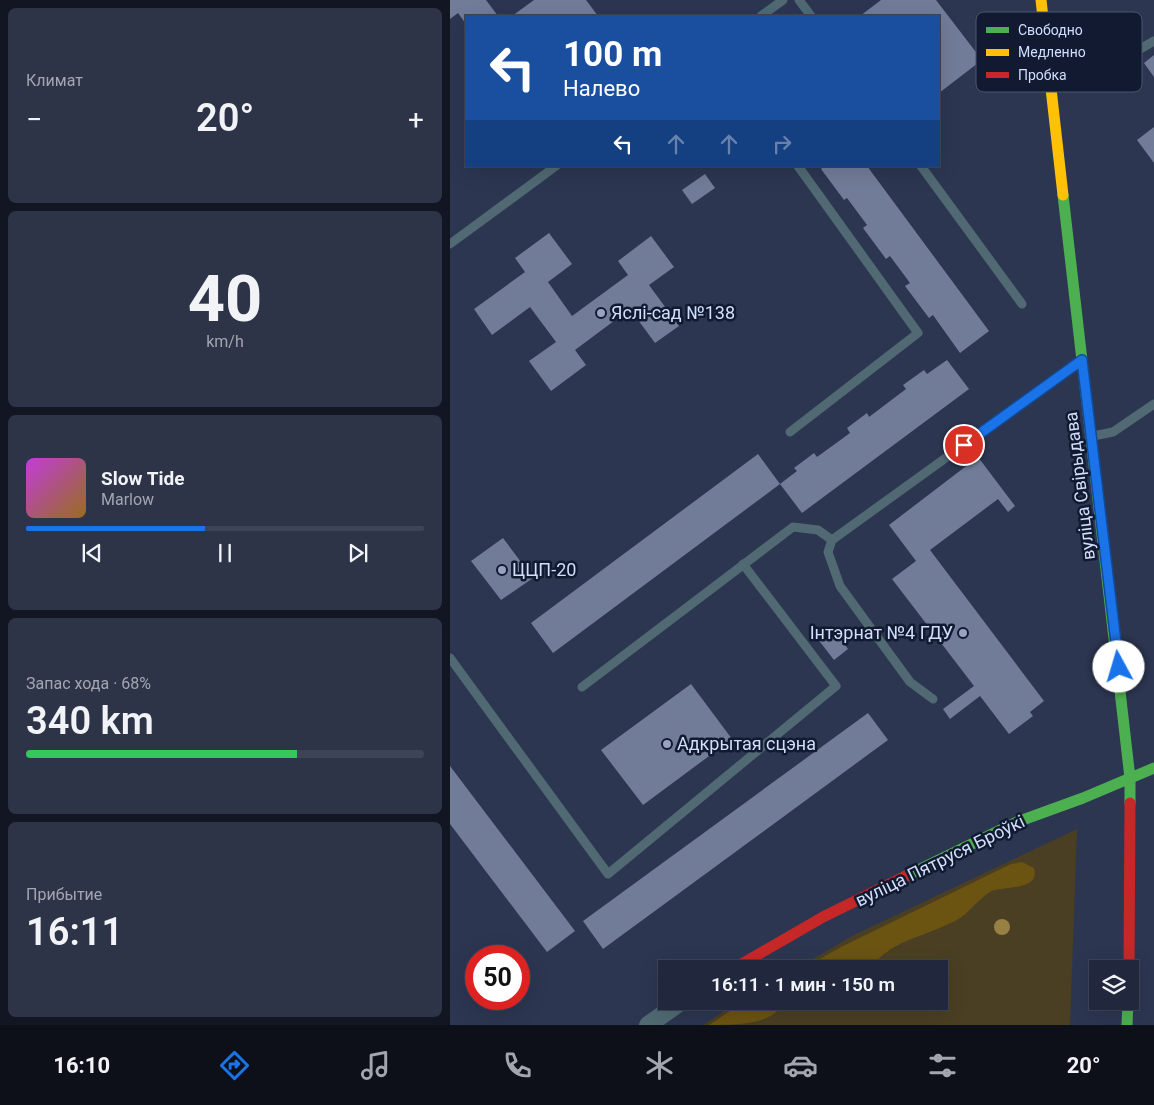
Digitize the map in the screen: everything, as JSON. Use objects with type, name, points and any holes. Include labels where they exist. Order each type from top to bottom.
[{"type":"main road","name":"вуліца Свірыдава","points":[[1050,92],[1092,436],[1130,778],[1129,960]]},
{"type":"main road","name":"вуліца Пятруся Броўкі","points":[[749,960],[823,917],[1017,822],[1084,798],[1154,768]]},
{"type":"main road","points":[[1127,1025],[1128,1010]]},
{"type":"street","points":[[648,1025],[669,1010]]},
{"type":"lane","points":[[762,15],[783,0]]},
{"type":"lane","points":[[799,0],[810,15]]},
{"type":"lane","points":[[1142,48],[1154,41]]},
{"type":"lane","points":[[450,244],[555,167]]},
{"type":"lane","points":[[790,432],[918,333],[799,167]]},
{"type":"lane","points":[[922,167],[1022,304]]},
{"type":"lane","points":[[933,699],[910,682],[840,586],[828,552],[832,540],[1082,360]]},
{"type":"lane","points":[[1092,436],[1113,432],[1154,404]]},
{"type":"lane","points":[[582,687],[792,527],[818,530],[832,540]]},
{"type":"lane","points":[[450,658],[608,874],[836,686],[743,564]]},
{"type":"shaded area","points":[[1077,829],[1070,1025],[703,1025],[726,1010],[948,1010],[948,960],[811,960],[852,936]]},
{"type":"shaded area","points":[[1022,862],[1034,868],[1035,876],[1032,881],[1019,886],[990,892],[960,918],[899,945],[878,960],[818,960],[839,948],[1011,864]]},
{"type":"shaded area","points":[[732,1010],[778,1010],[759,1021],[709,1025]]},
{"type":"building","points":[[450,0],[486,0],[497,15],[465,15],[465,23],[458,13],[450,19]]},
{"type":"building","points":[[534,0],[586,0],[597,15],[513,15]]},
{"type":"building","points":[[881,0],[936,0],[976,52],[976,65],[940,92],[940,15],[861,15]]},
{"type":"building","points":[[1154,55],[1154,77],[1144,63]]},
{"type":"building","points":[[1154,127],[1154,163],[1137,140]]},
{"type":"building","points":[[824,167],[868,167],[989,331],[960,353],[933,315],[929,318],[905,286],[910,283],[890,256],[886,259],[863,228],[867,225],[847,198],[844,200],[821,169]]},
{"type":"building","points":[[705,174],[715,188],[692,204],[682,190]]},
{"type":"building","name":"Яслі-сад №138","points":[[549,233],[572,264],[548,282],[572,316],[628,275],[618,261],[651,236],[674,267],[649,285],[679,326],[655,343],[630,309],[575,350],[586,365],[551,391],[529,361],[556,342],[530,307],[492,335],[474,309],[525,272],[515,258]]},
{"type":"building","points":[[947,360],[969,389],[802,513],[780,484],[797,471],[794,468],[814,453],[817,457],[850,433],[847,428],[867,413],[869,417],[906,389],[903,385],[924,370],[927,374]]},
{"type":"building","points":[[758,454],[780,484],[553,653],[531,623]]},
{"type":"building","name":"Інтэрнат №4 ГДУ","points":[[978,457],[1015,506],[1008,512],[998,499],[930,550],[1044,701],[1030,712],[1033,716],[1009,734],[980,696],[950,719],[943,709],[974,686],[892,579],[916,561],[889,525]]},
{"type":"building","name":"ЦЦП-20","points":[[503,538],[533,578],[501,600],[471,561]]},
{"type":"building","points":[[832,627],[848,649],[834,660],[817,638]]},
{"type":"building","name":"Адкрытая сцэна","points":[[691,684],[732,739],[643,805],[601,750]]},
{"type":"building","points":[[868,713],[888,740],[603,949],[583,921]]},
{"type":"building","points":[[450,766],[575,931],[547,952],[450,824]]},
{"type":"traffic: fast","points":[[1063,195],[1130,778],[1130,803]]},
{"type":"traffic: fast","points":[[906,876],[1017,822],[1083,798],[1154,768]]},
{"type":"traffic: fast","points":[[1127,1025],[1128,1010]]},
{"type":"traffic: slow","points":[[1041,0],[1042,12]]},
{"type":"traffic: slow","points":[[1051,92],[1063,195]]},
{"type":"traffic: jam","points":[[1129,960],[1130,803]]},
{"type":"traffic: jam","points":[[749,960],[823,917],[906,876]]},
{"type":"place","name":"Яслі-сад №138","points":[[601,313]]},
{"type":"place","name":"ЦЦП-20","points":[[502,570]]},
{"type":"place","name":"Інтэрнат №4 ГДУ","points":[[963,633]]},
{"type":"place","name":"Адкрытая сцэна","points":[[667,744]]},
{"type":"route","points":[[964,445],[1082,360],[1119,667]]}]
